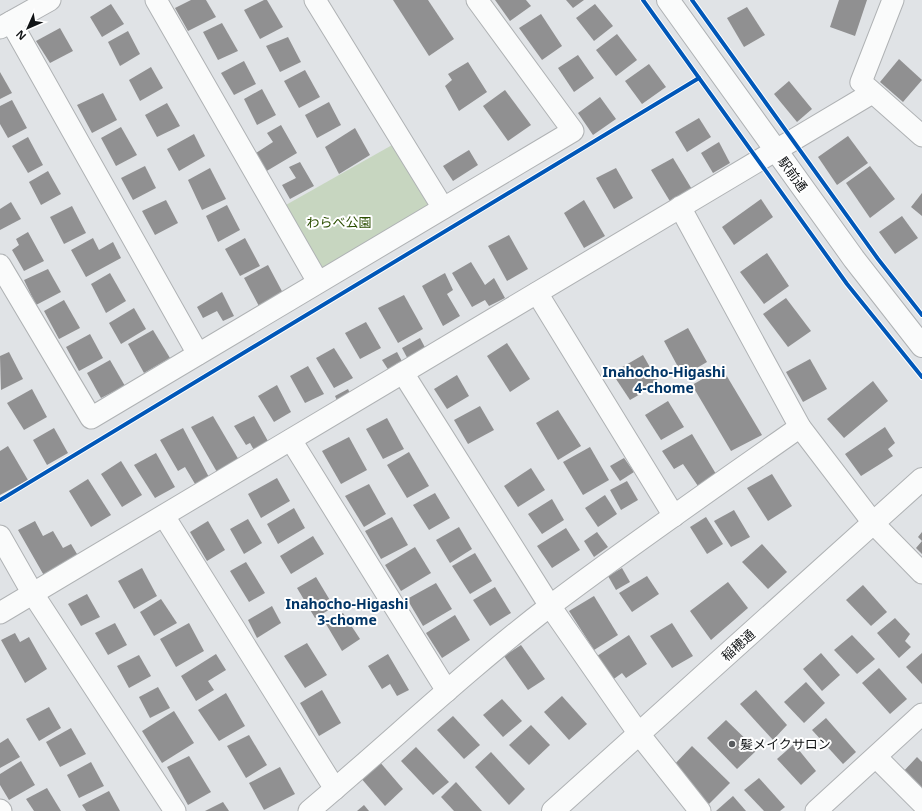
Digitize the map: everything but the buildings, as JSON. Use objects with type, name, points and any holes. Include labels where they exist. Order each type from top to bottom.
[{"type":"street","points":[[50,0],[6,25],[198,354]]},
{"type":"street","points":[[156,0],[318,282]]},
{"type":"street","points":[[315,0],[443,208]]},
{"type":"street","points":[[0,265],[90,418],[573,131],[477,0]]},
{"type":"street","name":"駅前通","points":[[668,0],[854,259],[922,346]]},
{"type":"street","points":[[893,0],[861,82],[922,136]]},
{"type":"street","points":[[0,613],[872,93]]},
{"type":"street","points":[[680,207],[800,427],[874,524],[922,573]]},
{"type":"street","points":[[537,293],[674,516]]},
{"type":"street","points":[[403,373],[550,606],[639,734],[700,811]]},
{"type":"street","points":[[309,811],[447,691],[550,606],[800,427]]},
{"type":"street","points":[[290,440],[447,691]]},
{"type":"street","name":"稲穂通","points":[[553,811],[874,524],[922,479]]},
{"type":"street","points":[[164,516],[336,789]]},
{"type":"street","points":[[0,536],[33,594],[175,811]]},
{"type":"street","points":[[816,811],[877,758],[922,714]]},
{"type":"street","points":[[877,758],[922,804]]},
{"type":"green space","name":"わらべ公園","points":[[401,140],[443,208],[318,282],[277,210]]},
{"type":"cycle path","points":[[643,0],[847,284],[922,377]]},
{"type":"cycle path","points":[[692,0],[878,259],[922,315]]},
{"type":"cycle path","points":[[0,500],[699,78]]},
{"type":"place","name":"髪メイクサロン","points":[[732,744]]},
{"type":"district","name":"Inahocho-Higashi 4-chome","points":[[664,380]]},
{"type":"district","name":"Inahocho-Higashi 3-chome","points":[[347,612]]}]
